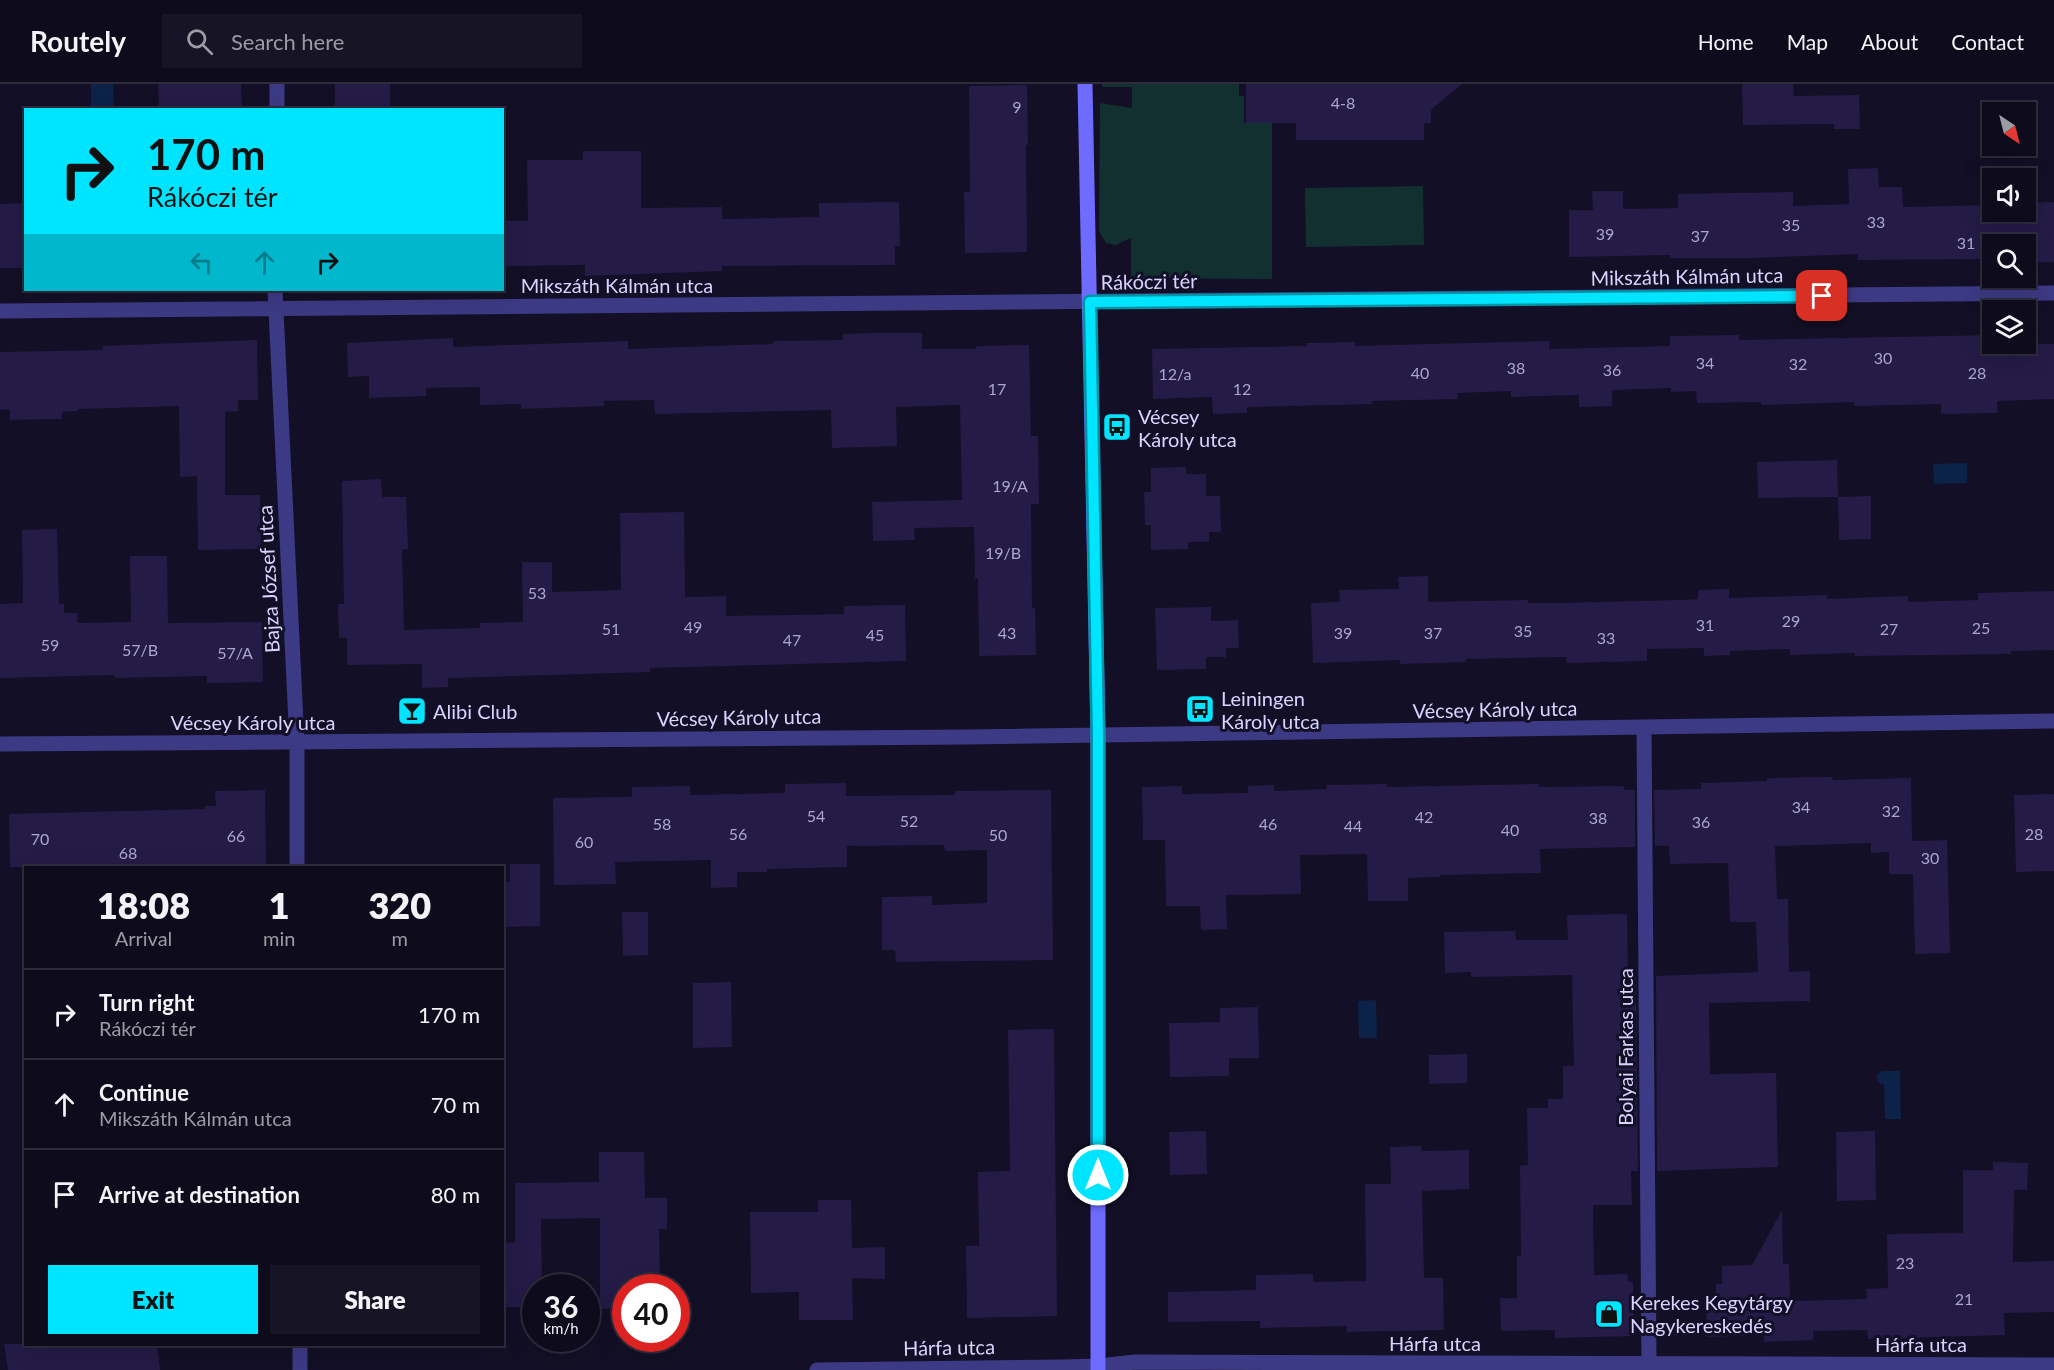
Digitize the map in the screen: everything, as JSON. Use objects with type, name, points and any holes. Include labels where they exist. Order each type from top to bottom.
[{"type":"street","points":[[277,84],[277,108]]},
{"type":"street","name":"Rákóczi tér","points":[[1085,84],[1090,302],[1428,299]]},
{"type":"street","name":"Bajza József utca","points":[[275,291],[297,743],[297,866]]},
{"type":"street","name":"Mikszáth Kálmán utca","points":[[1428,299],[2054,293]]},
{"type":"street","points":[[1090,302],[1098,735],[1098,1368]]},
{"type":"street","name":"Mikszáth Kálmán utca","points":[[0,311],[1090,302]]},
{"type":"street","name":"Vécsey Károly utca","points":[[0,744],[1098,735],[2054,721]]},
{"type":"street","name":"Bolyai Farkas utca","points":[[1644,728],[1649,1365]]},
{"type":"street","points":[[300,1346],[300,1370]]},
{"type":"street","name":"Hárfa utca","points":[[817,1370],[1098,1368],[1136,1362],[2030,1367],[2054,1365]]},
{"type":"green space","points":[[1102,84],[1239,84],[1239,96],[1244,96],[1244,123],[1272,123],[1272,279],[1131,278],[1131,238],[1116,245],[1106,243],[1099,231],[1100,103],[1132,108],[1132,87],[1102,87]]},
{"type":"green space","points":[[1423,186],[1424,245],[1306,247],[1305,188]]},
{"type":"water","points":[[91,84],[113,84],[114,108],[91,108]]},
{"type":"water","points":[[1967,463],[1967,483],[1934,484],[1933,464]]},
{"type":"water","points":[[1376,1000],[1377,1038],[1359,1038],[1358,1001]]},
{"type":"water","points":[[1882,1071],[1900,1071],[1901,1119],[1885,1119],[1884,1084],[1879,1083],[1877,1079],[1877,1075]]},
{"type":"building","points":[[158,84],[241,84],[242,108],[159,108]]},
{"type":"building","points":[[335,84],[390,84],[390,108],[335,108]]},
{"type":"building","points":[[1246,84],[1462,84],[1431,110],[1431,123],[1424,123],[1424,140],[1296,140],[1296,123],[1246,123]]},
{"type":"building","points":[[1742,84],[1793,84],[1794,96],[1859,95],[1860,129],[1834,129],[1834,124],[1743,125]]},
{"type":"building","points":[[1027,85],[1027,252],[965,253],[964,192],[970,192],[969,86]]},
{"type":"building","points":[[583,151],[641,151],[641,208],[722,207],[722,219],[819,217],[819,203],[899,202],[900,246],[895,246],[895,265],[722,266],[722,271],[585,276],[585,265],[504,266],[504,221],[528,221],[527,160],[583,160]]},
{"type":"building","points":[[1878,168],[1879,187],[1902,187],[1903,207],[1982,205],[1982,222],[2036,222],[2036,203],[2054,202],[2054,262],[2036,263],[2036,234],[1982,234],[1982,259],[1858,260],[1858,254],[1752,258],[1670,258],[1670,255],[1569,257],[1569,210],[1593,210],[1592,191],[1623,191],[1623,209],[1678,208],[1678,194],[1793,192],[1793,206],[1849,204],[1848,169]]},
{"type":"building","points":[[24,203],[24,268],[0,268],[0,204]]},
{"type":"building","points":[[922,333],[922,349],[976,349],[976,346],[1029,345],[1031,436],[1038,436],[1039,504],[1031,504],[1032,608],[1035,608],[1036,655],[979,656],[978,578],[975,578],[974,527],[914,528],[915,540],[873,541],[872,502],[962,500],[960,405],[896,407],[897,446],[832,448],[831,410],[655,414],[654,400],[604,401],[604,406],[521,409],[521,404],[480,405],[480,387],[426,388],[426,396],[369,398],[369,376],[348,377],[347,343],[453,338],[453,347],[628,341],[628,349],[774,344],[773,341],[843,340],[843,334]]},
{"type":"building","points":[[1739,335],[1739,340],[1982,335],[1982,354],[2036,354],[2036,344],[2054,344],[2054,399],[1997,401],[1998,413],[1941,414],[1941,404],[1854,406],[1854,402],[1761,405],[1761,402],[1697,403],[1696,391],[1671,392],[1671,388],[1612,390],[1612,406],[1579,407],[1579,395],[1511,397],[1511,391],[1457,393],[1458,399],[1247,407],[1247,413],[1213,414],[1212,397],[1153,399],[1152,349],[1307,346],[1306,343],[1355,342],[1355,346],[1549,341],[1549,349],[1670,346],[1670,336]]},
{"type":"building","points":[[257,340],[258,400],[238,400],[238,411],[225,412],[225,495],[260,495],[261,549],[198,550],[197,476],[180,477],[179,406],[78,409],[78,411],[62,412],[62,419],[10,420],[10,409],[0,410],[0,352],[103,350],[103,346]]},
{"type":"building","points":[[1837,460],[1838,497],[1758,498],[1757,462]]},
{"type":"building","points":[[1186,467],[1186,474],[1206,474],[1206,496],[1220,496],[1221,532],[1209,532],[1209,542],[1188,542],[1188,549],[1151,550],[1151,525],[1145,525],[1144,492],[1151,492],[1151,468]]},
{"type":"building","points":[[381,479],[382,497],[406,497],[408,549],[402,550],[404,630],[480,628],[480,623],[523,622],[522,562],[552,562],[552,592],[621,590],[620,513],[684,512],[685,597],[726,596],[726,616],[844,614],[844,606],[905,605],[906,661],[650,668],[650,672],[448,678],[448,687],[422,688],[422,664],[347,665],[347,638],[339,638],[338,604],[344,604],[342,481]]},
{"type":"building","points":[[1871,496],[1871,539],[1839,540],[1838,497]]},
{"type":"building","points":[[57,529],[59,604],[64,604],[64,613],[77,613],[78,623],[131,622],[130,556],[167,556],[168,623],[262,622],[263,682],[207,683],[207,676],[115,678],[115,675],[0,678],[0,604],[23,603],[22,530]]},
{"type":"building","points":[[1428,576],[1428,602],[1528,600],[1528,603],[1557,603],[1681,600],[1698,599],[1698,590],[1729,589],[1729,598],[1827,595],[1827,599],[1908,596],[1908,602],[1978,600],[1978,593],[2054,591],[2054,650],[2011,651],[2011,654],[1855,656],[1855,653],[1790,655],[1790,649],[1730,651],[1730,655],[1704,656],[1704,648],[1647,649],[1647,661],[1567,663],[1566,657],[1466,659],[1466,662],[1400,664],[1400,660],[1313,663],[1311,603],[1340,602],[1339,590],[1399,589],[1398,577]]},
{"type":"building","points":[[1211,607],[1211,621],[1238,620],[1239,648],[1226,648],[1226,657],[1206,657],[1206,669],[1157,670],[1155,608]]},
{"type":"building","points":[[1832,777],[1833,780],[1911,778],[1912,841],[1947,840],[1950,953],[1915,954],[1913,874],[1889,874],[1889,852],[1871,853],[1871,843],[1775,846],[1777,899],[1788,899],[1789,972],[1810,971],[1810,1001],[1709,1003],[1710,1074],[1776,1073],[1778,1167],[1657,1171],[1656,976],[1758,972],[1756,922],[1730,922],[1728,863],[1670,864],[1669,846],[1655,846],[1654,790],[1701,789],[1701,783],[1767,781],[1767,778]]},
{"type":"building","points":[[846,783],[846,796],[955,795],[955,791],[1051,790],[1053,960],[896,962],[895,950],[882,950],[882,897],[932,896],[932,905],[987,903],[987,850],[945,851],[944,845],[847,846],[847,867],[737,872],[737,887],[711,888],[711,860],[615,862],[616,884],[554,885],[553,798],[632,797],[632,787],[690,786],[690,795],[785,793],[785,784]]},
{"type":"building","points":[[1387,784],[1387,787],[1539,784],[1539,787],[1624,786],[1624,790],[1635,790],[1635,847],[1540,849],[1541,873],[1408,878],[1408,901],[1368,901],[1367,854],[1300,855],[1301,894],[1226,895],[1227,929],[1201,930],[1200,906],[1166,906],[1165,840],[1143,840],[1142,787],[1182,786],[1182,794],[1248,793],[1248,786],[1274,785],[1274,791],[1327,789],[1326,785]]},
{"type":"building","points":[[265,790],[266,864],[10,867],[9,814],[205,809],[205,806],[216,806],[215,791]]},
{"type":"building","points":[[2054,794],[2054,871],[2016,872],[2014,795]]},
{"type":"building","points":[[510,864],[540,864],[540,926],[504,927],[504,882],[510,882]]},
{"type":"building","points":[[622,912],[648,912],[648,955],[623,956]]},
{"type":"building","points":[[1627,914],[1628,977],[1636,976],[1638,1171],[1631,1171],[1632,1205],[1593,1205],[1594,1275],[1627,1274],[1628,1282],[1633,1282],[1634,1336],[1555,1338],[1555,1330],[1501,1331],[1500,1298],[1517,1298],[1517,1256],[1521,1256],[1520,1166],[1528,1165],[1527,1108],[1548,1108],[1548,1099],[1563,1099],[1563,1066],[1574,1066],[1572,975],[1471,977],[1471,972],[1445,973],[1444,932],[1515,931],[1516,940],[1568,940],[1567,915]]},
{"type":"building","points":[[731,982],[732,1047],[693,1048],[693,983]]},
{"type":"building","points":[[1258,1007],[1259,1058],[1229,1058],[1229,1076],[1170,1077],[1169,1023],[1220,1022],[1220,1008]]},
{"type":"building","points":[[1054,1029],[1057,1316],[967,1318],[966,1246],[979,1246],[978,1172],[1010,1171],[1008,1030]]},
{"type":"building","points":[[1467,1054],[1467,1083],[1429,1084],[1429,1055]]},
{"type":"building","points":[[1206,1131],[1207,1174],[1170,1175],[1169,1132]]},
{"type":"building","points":[[1875,1131],[1876,1200],[1837,1201],[1836,1132]]},
{"type":"building","points":[[1421,1146],[1422,1151],[1469,1150],[1469,1189],[1422,1191],[1424,1278],[1443,1278],[1444,1330],[1347,1332],[1347,1326],[1260,1328],[1260,1321],[1168,1322],[1168,1292],[1256,1290],[1256,1275],[1313,1274],[1313,1282],[1366,1281],[1365,1184],[1391,1184],[1390,1147]]},
{"type":"building","points":[[599,1152],[644,1152],[645,1198],[667,1198],[667,1229],[659,1229],[660,1274],[612,1274],[612,1309],[600,1309],[600,1218],[541,1219],[542,1274],[522,1274],[522,1307],[504,1307],[504,1243],[515,1242],[515,1183],[599,1182]]},
{"type":"building","points":[[1993,1162],[2028,1163],[2027,1190],[2014,1190],[2013,1262],[2054,1261],[2054,1312],[2004,1313],[2005,1335],[1868,1339],[1867,1330],[1813,1331],[1813,1340],[1764,1342],[1764,1335],[1707,1337],[1706,1297],[1716,1297],[1716,1284],[1722,1284],[1722,1266],[1752,1265],[1782,1210],[1783,1264],[1789,1264],[1790,1301],[1867,1299],[1866,1289],[1888,1288],[1887,1234],[1963,1233],[1963,1170],[1993,1170]]},
{"type":"building","points":[[818,1200],[851,1200],[852,1248],[885,1247],[885,1279],[852,1278],[853,1320],[799,1320],[799,1292],[751,1293],[750,1212],[818,1212]]},
{"type":"building","points":[[4,1344],[157,1346],[160,1370],[8,1370]]},
{"type":"place","name":"Vécsey Károly utca","points":[[1117,427]]},
{"type":"place","name":"Leiningen Károly utca","points":[[1200,709]]},
{"type":"place","name":"Alibi Club","points":[[412,711]]},
{"type":"place","name":"Kerekes Kegytárgy Nagykereskedés","points":[[1609,1314]]},
{"type":"route","points":[[1098,1175],[1098,735],[1090,302],[1822,296]]}]
